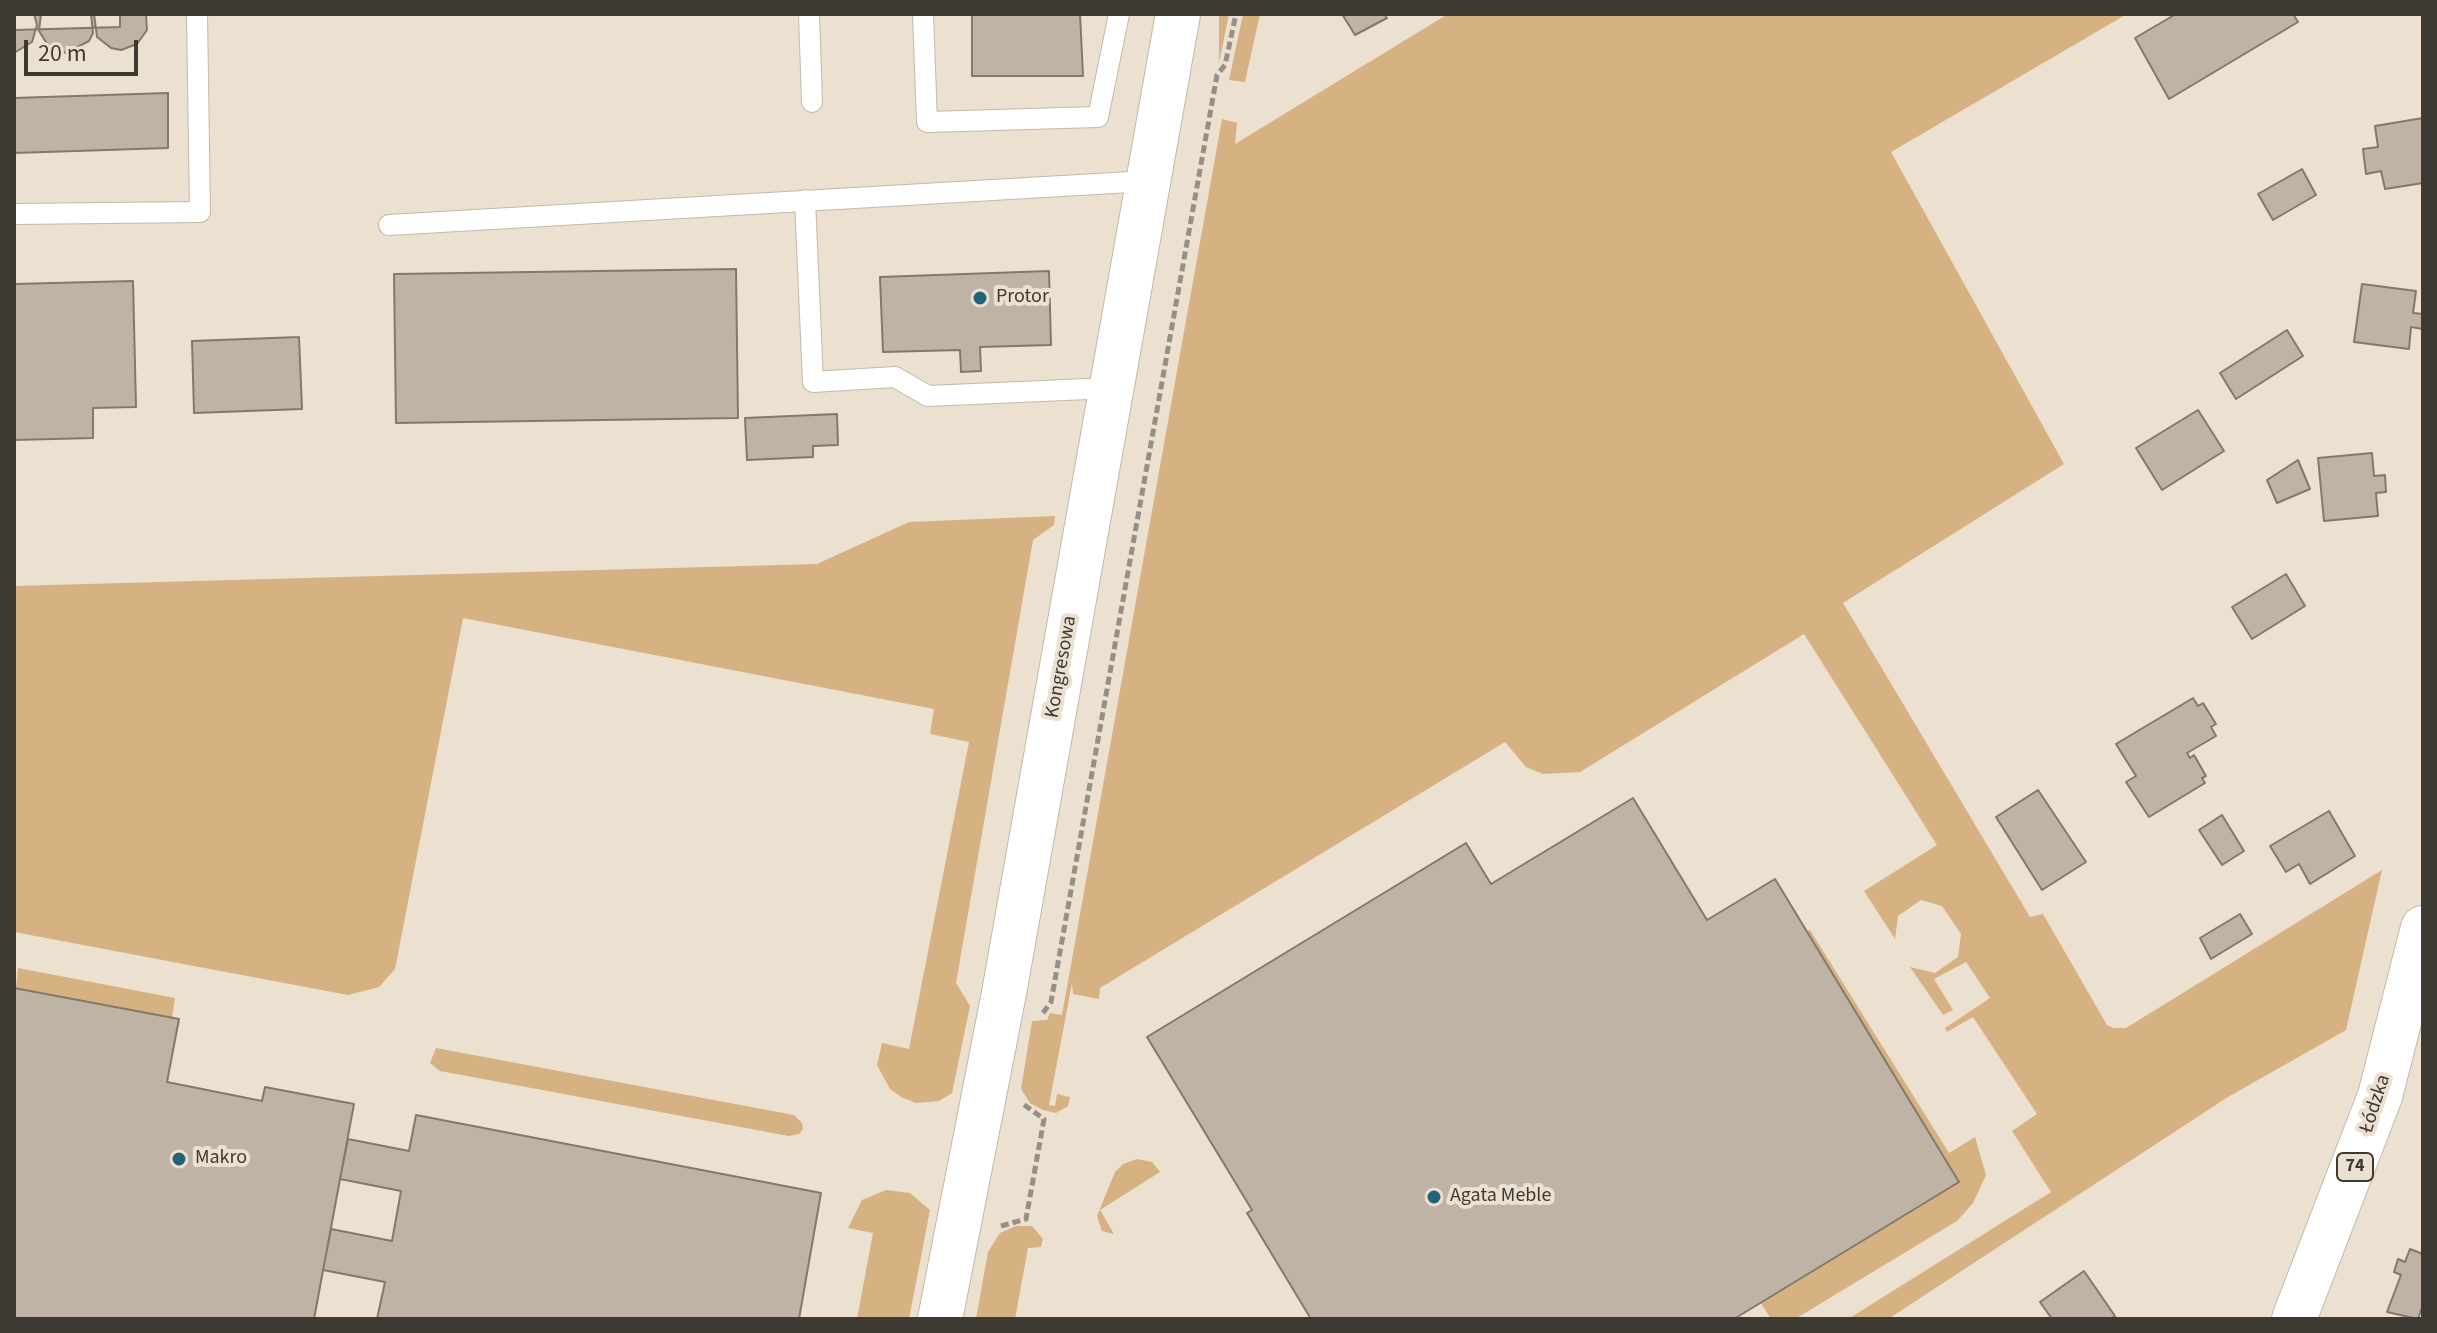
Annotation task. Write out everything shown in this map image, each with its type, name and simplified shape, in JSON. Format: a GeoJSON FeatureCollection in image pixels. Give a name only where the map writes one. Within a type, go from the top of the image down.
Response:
{"type":"FeatureCollection","features":[{"type":"Feature","properties":{"kind":"street","name":"Kongresowa"},"geometry":{"type":"LineString","coordinates":[[940,1319],[1004,993],[1178,14]]}},
{"type":"Feature","properties":{"kind":"street","name":"Łódzka"},"geometry":{"type":"LineString","coordinates":[[2294,1319],[2380,1096],[2423,928]]}},
{"type":"Feature","properties":{"kind":"lane"},"geometry":{"type":"LineString","coordinates":[[14,214],[200,212],[197,14]]}},
{"type":"Feature","properties":{"kind":"lane"},"geometry":{"type":"LineString","coordinates":[[809,14],[812,102]]}},
{"type":"Feature","properties":{"kind":"lane"},"geometry":{"type":"LineString","coordinates":[[923,14],[927,122],[1098,117],[1119,14]]}},
{"type":"Feature","properties":{"kind":"lane"},"geometry":{"type":"LineString","coordinates":[[389,225],[609,215],[805,200],[1148,181]]}},
{"type":"Feature","properties":{"kind":"lane"},"geometry":{"type":"LineString","coordinates":[[805,200],[813,382],[895,377],[928,396],[1111,388]]}},
{"type":"Feature","properties":{"kind":"path"},"geometry":{"type":"LineString","coordinates":[[1051,1002],[1217,75],[1225,65],[1236,14]]}},
{"type":"Feature","properties":{"kind":"shaded area"},"geometry":{"type":"Polygon","coordinates":[[[1219,14],[1229,14],[1219,63],[1219,14]]]}},
{"type":"Feature","properties":{"kind":"shaded area"},"geometry":{"type":"Polygon","coordinates":[[[1243,14],[1260,14],[1245,82],[1229,80],[1243,14]]]}},
{"type":"Feature","properties":{"kind":"shaded area"},"geometry":{"type":"Polygon","coordinates":[[[1448,14],[2127,14],[1891,152],[2064,464],[1843,603],[2030,917],[2043,914],[2107,1025],[2113,1028],[2126,1028],[2382,870],[2346,1030],[2228,1097],[1888,1319],[1848,1319],[2051,1192],[2012,1131],[2037,1114],[1973,1017],[1947,1032],[1945,1028],[1990,998],[1966,962],[1934,979],[1953,1010],[1943,1015],[1910,967],[1935,973],[1958,957],[1961,934],[1942,906],[1921,900],[1898,916],[1895,939],[1864,891],[1937,845],[1804,634],[1580,772],[1543,774],[1526,767],[1505,742],[1100,988],[1099,999],[1073,994],[1072,983],[1049,1105],[1055,1106],[1057,1094],[1070,1097],[1068,1106],[1056,1113],[1043,1110],[1030,1103],[1021,1089],[1032,1021],[1047,1020],[1050,1013],[1062,1015],[1222,119],[1237,123],[1235,144],[1448,14]]]}},
{"type":"Feature","properties":{"kind":"shaded area"},"geometry":{"type":"Polygon","coordinates":[[[1055,516],[1054,525],[1033,540],[956,983],[970,1006],[952,1093],[939,1101],[916,1103],[901,1097],[890,1089],[877,1065],[882,1043],[909,1049],[969,742],[930,734],[934,709],[463,618],[395,969],[379,987],[348,995],[14,932],[14,586],[817,564],[909,522],[1055,516]]]}},
{"type":"Feature","properties":{"kind":"shaded area"},"geometry":{"type":"Polygon","coordinates":[[[1810,930],[1949,1153],[1975,1137],[1986,1175],[1973,1203],[1957,1221],[1795,1319],[1771,1319],[1761,1303],[1959,1182],[1807,931],[1810,930]]]}},
{"type":"Feature","properties":{"kind":"shaded area"},"geometry":{"type":"Polygon","coordinates":[[[18,968],[175,998],[172,1018],[16,988],[18,968]]]}},
{"type":"Feature","properties":{"kind":"shaded area"},"geometry":{"type":"Polygon","coordinates":[[[436,1048],[794,1115],[802,1123],[803,1129],[799,1134],[789,1136],[440,1071],[430,1063],[436,1048]]]}},
{"type":"Feature","properties":{"kind":"shaded area"},"geometry":{"type":"Polygon","coordinates":[[[1137,1159],[1152,1162],[1160,1172],[1100,1210],[1114,1234],[1102,1231],[1097,1216],[1115,1172],[1123,1164],[1137,1159]]]}},
{"type":"Feature","properties":{"kind":"shaded area"},"geometry":{"type":"Polygon","coordinates":[[[886,1190],[910,1193],[930,1210],[909,1319],[857,1319],[873,1233],[848,1228],[862,1200],[886,1190]]]}},
{"type":"Feature","properties":{"kind":"shaded area"},"geometry":{"type":"Polygon","coordinates":[[[1016,1226],[1032,1226],[1043,1239],[1041,1247],[1028,1248],[1015,1319],[976,1319],[988,1252],[1000,1233],[1016,1226]]]}},
{"type":"Feature","properties":{"kind":"building"},"geometry":{"type":"Polygon","coordinates":[[[14,14],[34,14],[37,25],[32,42],[14,53],[14,14]]]}},
{"type":"Feature","properties":{"kind":"building"},"geometry":{"type":"Polygon","coordinates":[[[14,14],[120,14],[120,27],[14,30],[14,14]]]}},
{"type":"Feature","properties":{"kind":"building"},"geometry":{"type":"Polygon","coordinates":[[[41,14],[91,14],[93,33],[89,41],[66,53],[49,47],[39,31],[41,14]]]}},
{"type":"Feature","properties":{"kind":"building"},"geometry":{"type":"Polygon","coordinates":[[[94,14],[146,14],[147,30],[137,44],[121,50],[111,48],[97,37],[94,14]]]}},
{"type":"Feature","properties":{"kind":"building"},"geometry":{"type":"Polygon","coordinates":[[[972,14],[1080,14],[1083,76],[972,76],[972,14]]]}},
{"type":"Feature","properties":{"kind":"building"},"geometry":{"type":"Polygon","coordinates":[[[1342,14],[1384,14],[1387,18],[1355,35],[1342,14]]]}},
{"type":"Feature","properties":{"kind":"building"},"geometry":{"type":"Polygon","coordinates":[[[2176,14],[2293,14],[2298,22],[2169,99],[2135,38],[2176,14]]]}},
{"type":"Feature","properties":{"kind":"building"},"geometry":{"type":"Polygon","coordinates":[[[168,93],[168,148],[14,153],[14,98],[168,93]]]}},
{"type":"Feature","properties":{"kind":"building"},"geometry":{"type":"Polygon","coordinates":[[[2423,118],[2423,183],[2385,189],[2381,171],[2366,174],[2363,149],[2378,147],[2375,126],[2423,118]]]}},
{"type":"Feature","properties":{"kind":"building"},"geometry":{"type":"Polygon","coordinates":[[[2302,169],[2316,195],[2273,220],[2258,194],[2302,169]]]}},
{"type":"Feature","properties":{"kind":"building"},"geometry":{"type":"Polygon","coordinates":[[[736,269],[738,418],[396,423],[394,274],[736,269]]]}},
{"type":"Feature","properties":{"kind":"building"},"geometry":{"type":"Polygon","coordinates":[[[1049,271],[1051,345],[980,347],[981,371],[961,372],[960,350],[883,352],[880,277],[1049,271]]]}},
{"type":"Feature","properties":{"kind":"building"},"geometry":{"type":"Polygon","coordinates":[[[133,281],[136,407],[93,408],[93,438],[14,440],[14,284],[133,281]]]}},
{"type":"Feature","properties":{"kind":"building"},"geometry":{"type":"Polygon","coordinates":[[[2362,284],[2416,291],[2413,313],[2423,314],[2423,329],[2411,327],[2409,349],[2354,342],[2362,284]]]}},
{"type":"Feature","properties":{"kind":"building"},"geometry":{"type":"Polygon","coordinates":[[[2287,330],[2303,356],[2236,399],[2220,373],[2287,330]]]}},
{"type":"Feature","properties":{"kind":"building"},"geometry":{"type":"Polygon","coordinates":[[[299,337],[302,409],[194,413],[192,341],[299,337]]]}},
{"type":"Feature","properties":{"kind":"building"},"geometry":{"type":"Polygon","coordinates":[[[2198,410],[2224,451],[2162,490],[2136,448],[2198,410]]]}},
{"type":"Feature","properties":{"kind":"building"},"geometry":{"type":"Polygon","coordinates":[[[837,414],[838,445],[813,446],[813,457],[747,460],[745,418],[837,414]]]}},
{"type":"Feature","properties":{"kind":"building"},"geometry":{"type":"Polygon","coordinates":[[[2372,453],[2374,476],[2385,475],[2386,492],[2376,493],[2378,516],[2324,521],[2318,458],[2372,453]]]}},
{"type":"Feature","properties":{"kind":"building"},"geometry":{"type":"Polygon","coordinates":[[[2298,460],[2310,489],[2277,503],[2267,480],[2298,460]]]}},
{"type":"Feature","properties":{"kind":"building"},"geometry":{"type":"Polygon","coordinates":[[[2286,574],[2305,606],[2252,639],[2232,607],[2286,574]]]}},
{"type":"Feature","properties":{"kind":"building"},"geometry":{"type":"Polygon","coordinates":[[[2193,698],[2198,706],[2203,703],[2216,724],[2211,727],[2216,736],[2187,753],[2190,758],[2194,755],[2206,776],[2202,778],[2205,783],[2149,817],[2126,782],[2136,776],[2116,744],[2193,698]]]}},
{"type":"Feature","properties":{"kind":"building"},"geometry":{"type":"Polygon","coordinates":[[[2038,790],[2086,862],[2042,890],[1996,817],[2038,790]]]}},
{"type":"Feature","properties":{"kind":"building"},"geometry":{"type":"Polygon","coordinates":[[[1633,798],[1707,920],[1775,879],[1959,1182],[1734,1319],[1311,1319],[1247,1213],[1252,1210],[1147,1037],[1466,843],[1491,884],[1633,798]]]}},
{"type":"Feature","properties":{"kind":"building"},"geometry":{"type":"Polygon","coordinates":[[[2329,811],[2355,856],[2310,884],[2299,864],[2286,872],[2270,846],[2329,811]]]}},
{"type":"Feature","properties":{"kind":"building"},"geometry":{"type":"Polygon","coordinates":[[[2222,815],[2244,851],[2222,865],[2199,830],[2222,815]]]}},
{"type":"Feature","properties":{"kind":"building"},"geometry":{"type":"Polygon","coordinates":[[[2240,914],[2252,934],[2211,959],[2200,938],[2240,914]]]}},
{"type":"Feature","properties":{"kind":"building","name":"Makro"},"geometry":{"type":"Polygon","coordinates":[[[14,988],[179,1019],[167,1082],[262,1101],[265,1087],[354,1104],[314,1319],[14,1319],[14,988]]]}},
{"type":"Feature","properties":{"kind":"building"},"geometry":{"type":"Polygon","coordinates":[[[416,1115],[821,1193],[799,1319],[377,1319],[385,1282],[323,1270],[331,1229],[392,1241],[401,1191],[340,1179],[348,1139],[409,1151],[416,1115]]]}},
{"type":"Feature","properties":{"kind":"building"},"geometry":{"type":"Polygon","coordinates":[[[2410,1249],[2423,1254],[2423,1304],[2418,1319],[2387,1312],[2401,1275],[2394,1272],[2398,1259],[2405,1262],[2410,1249]]]}},
{"type":"Feature","properties":{"kind":"building"},"geometry":{"type":"Polygon","coordinates":[[[2084,1271],[2115,1316],[2110,1319],[2052,1319],[2040,1302],[2084,1271]]]}},
{"type":"Feature","properties":{"kind":"place","name":"Protor"},"geometry":{"type":"Point","coordinates":[980,298]}},
{"type":"Feature","properties":{"kind":"place","name":"Makro"},"geometry":{"type":"Point","coordinates":[179,1159]}},
{"type":"Feature","properties":{"kind":"place","name":"Agata Meble"},"geometry":{"type":"Point","coordinates":[1434,1197]}}]}
